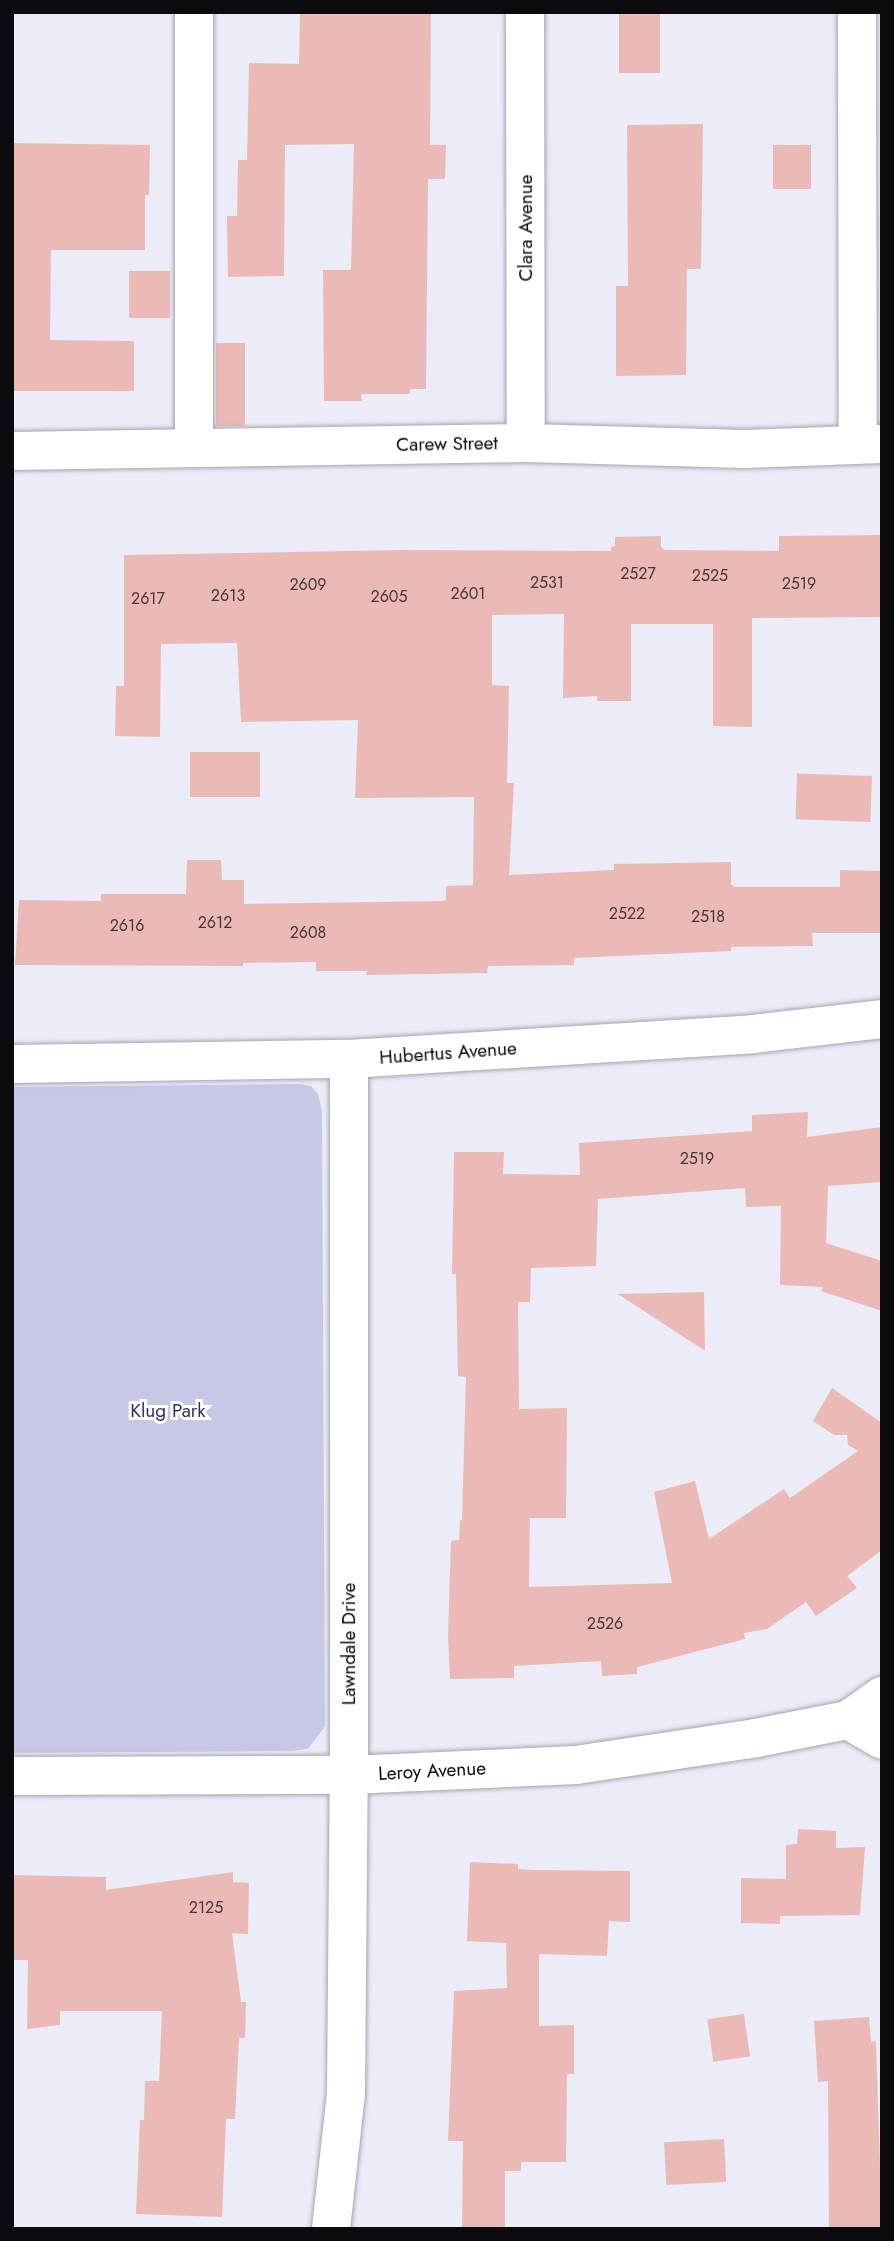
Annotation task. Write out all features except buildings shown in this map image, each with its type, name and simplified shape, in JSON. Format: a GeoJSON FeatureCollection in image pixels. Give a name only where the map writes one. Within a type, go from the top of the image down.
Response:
{"type":"FeatureCollection","features":[{"type":"Feature","properties":{"kind":"street"},"geometry":{"type":"LineString","coordinates":[[194,12],[194,448]]}},
{"type":"Feature","properties":{"kind":"street","name":"Clara Avenue"},"geometry":{"type":"LineString","coordinates":[[525,12],[526,443]]}},
{"type":"Feature","properties":{"kind":"street"},"geometry":{"type":"LineString","coordinates":[[857,12],[870,444]]}},
{"type":"Feature","properties":{"kind":"street","name":"Carew Street"},"geometry":{"type":"LineString","coordinates":[[12,451],[526,443],[745,449],[870,444]]}},
{"type":"Feature","properties":{"kind":"street","name":"Hubertus Avenue"},"geometry":{"type":"LineString","coordinates":[[12,1064],[349,1059],[753,1034],[882,1019]]}},
{"type":"Feature","properties":{"kind":"street","name":"Lawndale Drive"},"geometry":{"type":"LineString","coordinates":[[331,2229],[346,2093],[349,1059]]}},
{"type":"Feature","properties":{"kind":"street","name":"Leroy Avenue"},"geometry":{"type":"LineString","coordinates":[[12,1776],[349,1775],[576,1765],[757,1738],[848,1720],[882,1696]]}},
{"type":"Feature","properties":{"kind":"street"},"geometry":{"type":"LineString","coordinates":[[848,1720],[882,1740]]}},
{"type":"Feature","properties":{"kind":"green space","name":"Klug Park"},"geometry":{"type":"Polygon","coordinates":[[[311,1086],[318,1094],[322,1111],[325,1726],[308,1749],[290,1751],[12,1753],[12,1087],[311,1086]]]}}]}
